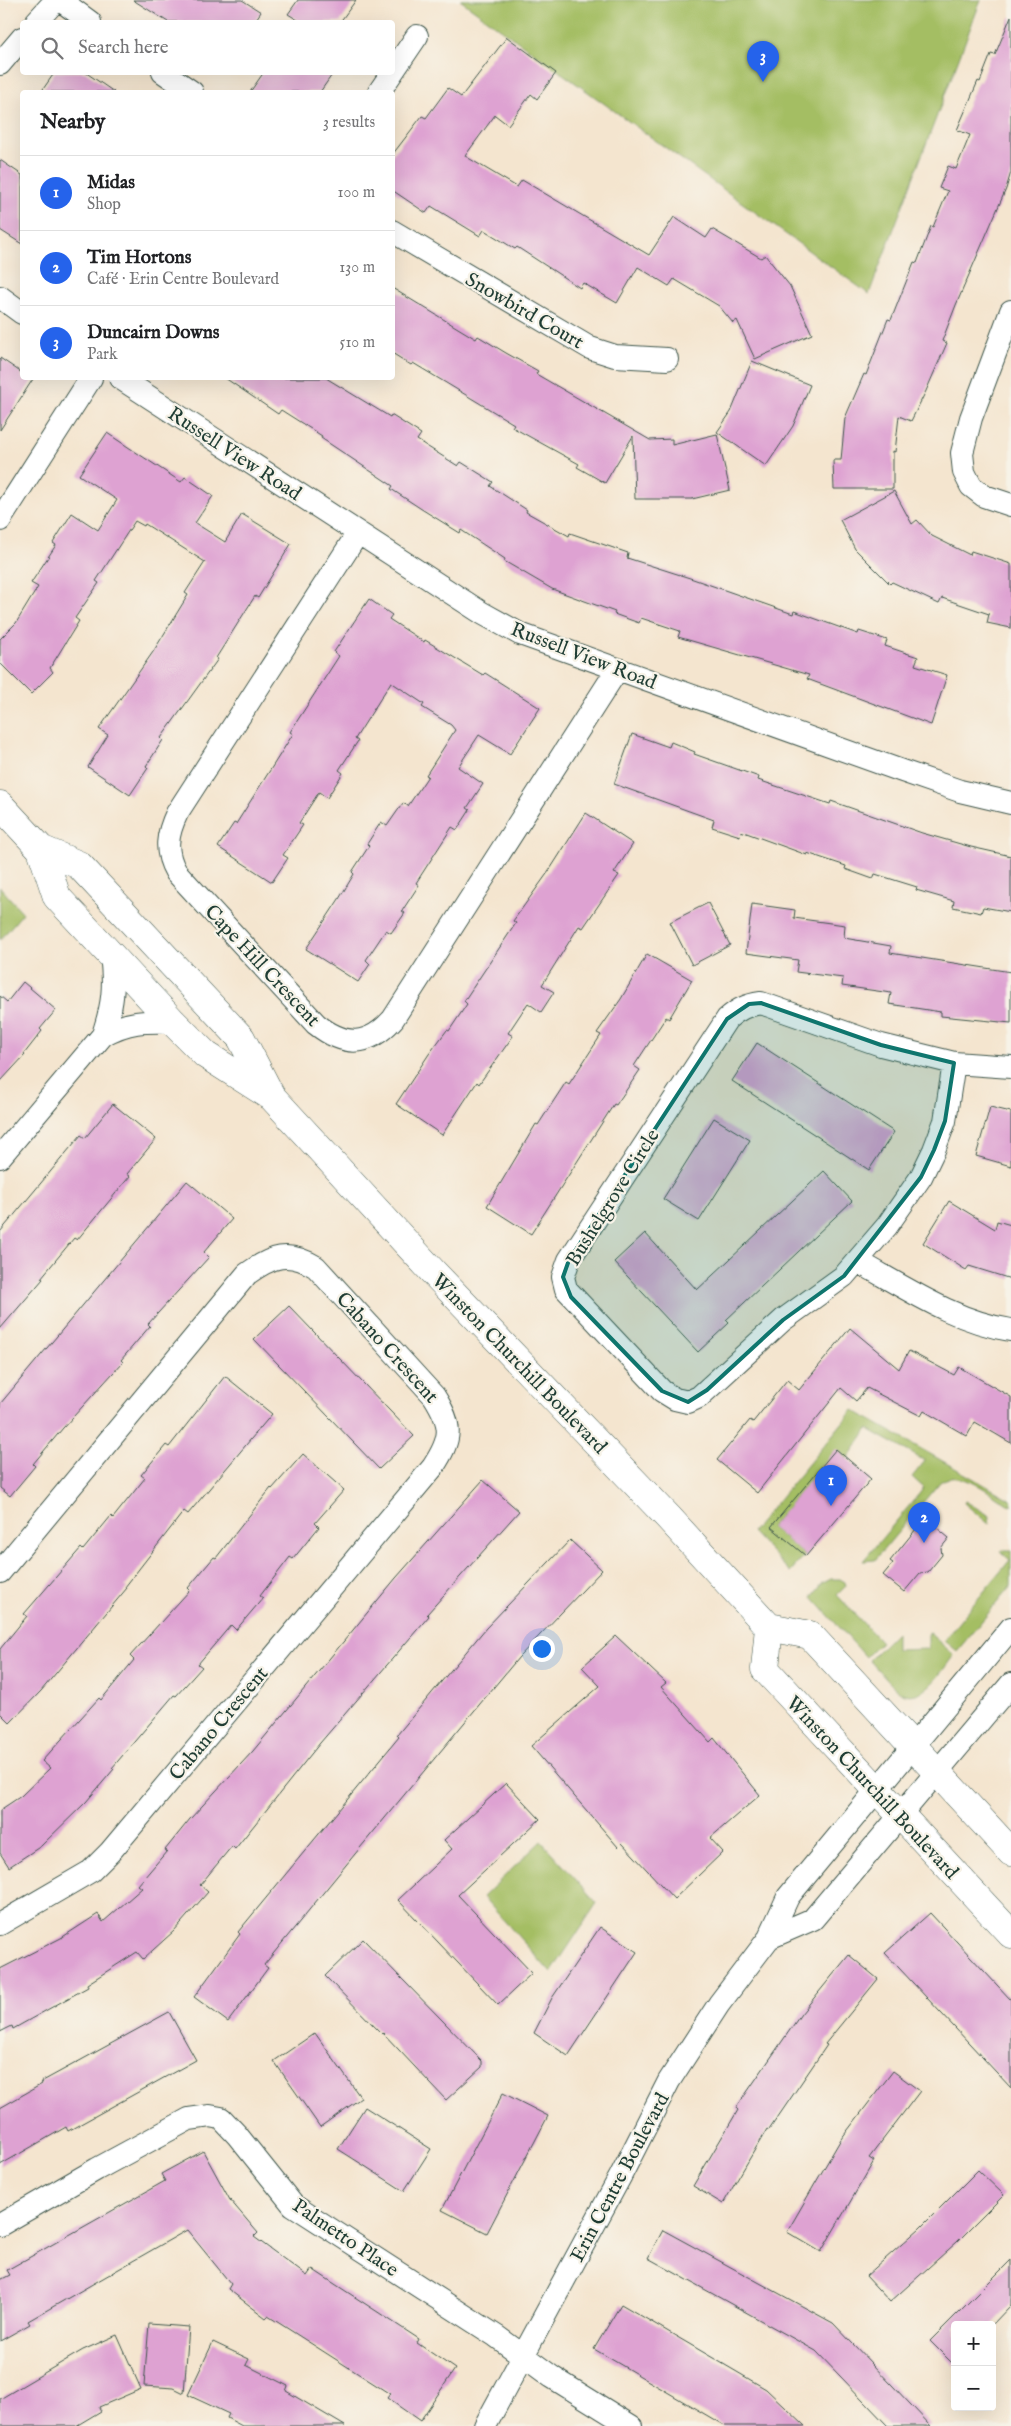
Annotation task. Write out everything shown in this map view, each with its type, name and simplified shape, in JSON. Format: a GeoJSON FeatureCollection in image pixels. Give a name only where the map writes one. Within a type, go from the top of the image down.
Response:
{"type":"FeatureCollection","features":[{"type":"Feature","properties":{"kind":"main road","name":"Winston Churchill Boulevard"},"geometry":{"type":"LineString","coordinates":[[0,805],[40,849],[57,897],[173,1022],[206,1055],[272,1097],[434,1273],[668,1517],[769,1627],[765,1669],[1011,1934]]}},
{"type":"Feature","properties":{"kind":"main road","name":"Winston Churchill Boulevard"},"geometry":{"type":"LineString","coordinates":[[40,849],[79,865],[242,1038],[272,1097]]}},
{"type":"Feature","properties":{"kind":"main road"},"geometry":{"type":"LineString","coordinates":[[769,1627],[810,1635],[1011,1852]]}},
{"type":"Feature","properties":{"kind":"street"},"geometry":{"type":"LineString","coordinates":[[38,20],[56,0]]}},
{"type":"Feature","properties":{"kind":"street"},"geometry":{"type":"LineString","coordinates":[[60,0],[87,20]]}},
{"type":"Feature","properties":{"kind":"street"},"geometry":{"type":"LineString","coordinates":[[395,68],[417,36]]}},
{"type":"Feature","properties":{"kind":"street"},"geometry":{"type":"LineString","coordinates":[[0,64],[20,40]]}},
{"type":"Feature","properties":{"kind":"street"},"geometry":{"type":"LineString","coordinates":[[166,75],[189,90]]}},
{"type":"Feature","properties":{"kind":"street"},"geometry":{"type":"LineString","coordinates":[[380,90],[391,75]]}},
{"type":"Feature","properties":{"kind":"street","name":"Snowbird Court"},"geometry":{"type":"LineString","coordinates":[[395,233],[590,348],[615,356],[667,360]]}},
{"type":"Feature","properties":{"kind":"street"},"geometry":{"type":"LineString","coordinates":[[0,297],[20,311]]}},
{"type":"Feature","properties":{"kind":"street"},"geometry":{"type":"LineString","coordinates":[[1011,311],[971,418],[962,453],[964,472],[971,486],[984,496],[1011,505]]}},
{"type":"Feature","properties":{"kind":"street"},"geometry":{"type":"LineString","coordinates":[[0,520],[90,380]]}},
{"type":"Feature","properties":{"kind":"street","name":"Russell View Road"},"geometry":{"type":"LineString","coordinates":[[123,380],[482,613],[520,634],[902,771],[960,790],[1011,803]]}},
{"type":"Feature","properties":{"kind":"street","name":"Cape Hill Crescent"},"geometry":{"type":"LineString","coordinates":[[358,533],[177,813],[168,831],[167,847],[170,860],[176,872],[316,1024],[330,1035],[347,1040],[364,1040],[380,1033],[392,1019],[616,670]]}},
{"type":"Feature","properties":{"kind":"street"},"geometry":{"type":"LineString","coordinates":[[0,1158],[103,1035],[112,1008],[114,990],[111,954]]}},
{"type":"Feature","properties":{"kind":"street","name":"Bushelgrove Circle"},"geometry":{"type":"LineString","coordinates":[[954,1063],[945,1121],[934,1150],[921,1176],[887,1226],[844,1276],[783,1320],[707,1390],[688,1402],[675,1399],[662,1391],[571,1297],[566,1289],[563,1277],[569,1260],[727,1019],[736,1010],[749,1004],[761,1004],[881,1045],[954,1063],[1011,1067]]}},
{"type":"Feature","properties":{"kind":"street"},"geometry":{"type":"LineString","coordinates":[[103,1035],[132,1022],[173,1022]]}},
{"type":"Feature","properties":{"kind":"street","name":"Cabano Crescent"},"geometry":{"type":"LineString","coordinates":[[0,1572],[247,1274],[262,1263],[276,1258],[296,1258],[316,1267],[434,1396],[447,1420],[448,1434],[446,1447],[433,1466],[110,1852],[91,1871],[0,1924]]}},
{"type":"Feature","properties":{"kind":"street"},"geometry":{"type":"LineString","coordinates":[[857,1262],[963,1316],[991,1327],[1011,1330]]}},
{"type":"Feature","properties":{"kind":"street","name":"Erin Centre Boulevard"},"geometry":{"type":"LineString","coordinates":[[485,2426],[670,2081],[718,2004],[769,1938],[788,1897],[1011,1628]]}},
{"type":"Feature","properties":{"kind":"street","name":"Erin Centre Boulevard"},"geometry":{"type":"LineString","coordinates":[[769,1938],[813,1918],[1011,1684]]}},
{"type":"Feature","properties":{"kind":"street","name":"Palmetto Place"},"geometry":{"type":"LineString","coordinates":[[0,2224],[97,2168],[190,2119],[210,2116],[220,2118],[237,2135],[293,2205],[524,2356]]}},
{"type":"Feature","properties":{"kind":"street"},"geometry":{"type":"LineString","coordinates":[[524,2356],[552,2377],[631,2426]]}},
{"type":"Feature","properties":{"kind":"highlighted area"},"geometry":{"type":"Polygon","coordinates":[[[761,1003],[881,1045],[954,1063],[945,1121],[921,1177],[844,1276],[783,1320],[707,1390],[688,1402],[662,1391],[571,1297],[563,1277],[569,1260],[727,1019],[749,1004],[761,1003]]]}},
{"type":"Feature","properties":{"kind":"green space"},"geometry":{"type":"Polygon","coordinates":[[[460,0],[981,0],[869,294],[460,0]]]}},
{"type":"Feature","properties":{"kind":"green space"},"geometry":{"type":"Polygon","coordinates":[[[0,887],[23,913],[0,940],[0,887]]]}},
{"type":"Feature","properties":{"kind":"green space"},"geometry":{"type":"Polygon","coordinates":[[[853,1410],[1011,1500],[1011,1506],[967,1480],[948,1478],[940,1482],[875,1560],[863,1561],[924,1488],[912,1477],[925,1461],[868,1429],[847,1459],[836,1450],[771,1527],[805,1555],[790,1572],[752,1532],[853,1410]]]}},
{"type":"Feature","properties":{"kind":"green space"},"geometry":{"type":"Polygon","coordinates":[[[965,1501],[990,1516],[989,1524],[964,1503],[965,1501]]]}},
{"type":"Feature","properties":{"kind":"green space"},"geometry":{"type":"Polygon","coordinates":[[[1011,1550],[1011,1586],[957,1651],[944,1640],[1010,1560],[1001,1552],[1011,1550]]]}},
{"type":"Feature","properties":{"kind":"green space"},"geometry":{"type":"Polygon","coordinates":[[[831,1579],[840,1579],[845,1582],[846,1586],[837,1595],[881,1642],[866,1657],[812,1597],[823,1583],[831,1579]]]}},
{"type":"Feature","properties":{"kind":"green space"},"geometry":{"type":"Polygon","coordinates":[[[928,1632],[954,1655],[931,1684],[916,1694],[908,1695],[895,1688],[869,1660],[896,1633],[896,1650],[928,1649],[928,1632]]]}},
{"type":"Feature","properties":{"kind":"green space"},"geometry":{"type":"Polygon","coordinates":[[[541,1841],[597,1903],[551,1973],[483,1897],[541,1841]]]}},
{"type":"Feature","properties":{"kind":"building"},"geometry":{"type":"Polygon","coordinates":[[[133,0],[242,0],[261,12],[255,20],[165,20],[133,0]]]}},
{"type":"Feature","properties":{"kind":"building"},"geometry":{"type":"Polygon","coordinates":[[[298,0],[356,0],[341,20],[298,20],[288,14],[298,0]]]}},
{"type":"Feature","properties":{"kind":"building"},"geometry":{"type":"Polygon","coordinates":[[[1011,16],[1011,172],[1006,189],[956,305],[942,341],[947,343],[926,391],[911,421],[899,416],[895,452],[893,451],[893,489],[834,489],[833,460],[841,460],[845,418],[864,374],[866,375],[888,319],[891,320],[914,262],[917,263],[931,226],[933,227],[948,191],[939,188],[948,166],[956,169],[970,135],[957,130],[991,54],[995,55],[1011,16]]]}},
{"type":"Feature","properties":{"kind":"building"},"geometry":{"type":"Polygon","coordinates":[[[507,37],[556,73],[537,99],[531,94],[508,125],[495,115],[465,156],[517,187],[522,180],[649,255],[674,217],[706,238],[712,229],[761,258],[765,255],[790,286],[812,334],[755,359],[737,320],[733,323],[719,306],[674,279],[669,286],[638,267],[617,303],[583,283],[580,288],[517,247],[515,249],[484,230],[480,236],[431,206],[426,213],[395,192],[395,151],[422,116],[426,118],[448,88],[461,97],[507,37]]]}},
{"type":"Feature","properties":{"kind":"building"},"geometry":{"type":"Polygon","coordinates":[[[53,75],[89,75],[111,90],[42,90],[53,75]]]}},
{"type":"Feature","properties":{"kind":"building"},"geometry":{"type":"Polygon","coordinates":[[[262,75],[332,75],[321,90],[251,90],[262,75]]]}},
{"type":"Feature","properties":{"kind":"building"},"geometry":{"type":"Polygon","coordinates":[[[0,160],[20,174],[20,243],[0,230],[0,160]]]}},
{"type":"Feature","properties":{"kind":"building"},"geometry":{"type":"Polygon","coordinates":[[[395,290],[476,339],[478,336],[538,371],[536,374],[650,440],[672,439],[672,445],[717,434],[730,490],[692,499],[635,499],[633,436],[605,483],[577,467],[579,464],[512,427],[514,424],[413,363],[411,365],[395,355],[395,290]]]}},
{"type":"Feature","properties":{"kind":"building"},"geometry":{"type":"Polygon","coordinates":[[[0,358],[20,372],[20,380],[32,380],[0,430],[0,358]]]}},
{"type":"Feature","properties":{"kind":"building"},"geometry":{"type":"Polygon","coordinates":[[[752,361],[810,385],[793,426],[766,466],[717,432],[731,412],[752,361]]]}},
{"type":"Feature","properties":{"kind":"building"},"geometry":{"type":"Polygon","coordinates":[[[228,380],[329,380],[421,434],[417,440],[458,466],[461,462],[493,482],[490,486],[527,510],[526,512],[569,536],[570,533],[628,553],[627,558],[793,614],[794,611],[858,634],[859,631],[887,640],[885,646],[918,657],[915,665],[947,675],[931,725],[807,679],[809,675],[678,637],[680,631],[641,618],[639,623],[614,614],[615,612],[552,589],[504,561],[505,559],[461,530],[460,533],[391,489],[393,486],[321,438],[322,436],[281,410],[278,414],[228,380]]]}},
{"type":"Feature","properties":{"kind":"building"},"geometry":{"type":"Polygon","coordinates":[[[107,433],[181,482],[185,477],[213,496],[195,523],[225,542],[242,514],[291,544],[258,598],[255,596],[216,658],[218,659],[161,738],[163,740],[146,766],[148,768],[130,795],[88,767],[108,735],[99,729],[153,652],[188,595],[185,593],[205,562],[145,524],[144,526],[135,521],[96,581],[99,583],[75,618],[79,621],[50,668],[53,672],[31,694],[0,663],[0,639],[16,623],[38,587],[31,583],[56,545],[53,543],[72,513],[98,530],[117,500],[79,475],[107,433]]]}},
{"type":"Feature","properties":{"kind":"building"},"geometry":{"type":"Polygon","coordinates":[[[894,491],[912,524],[917,520],[932,536],[970,555],[971,551],[1011,564],[1011,628],[987,623],[989,614],[942,598],[939,604],[892,582],[890,584],[855,549],[840,520],[894,491]]]}},
{"type":"Feature","properties":{"kind":"building"},"geometry":{"type":"Polygon","coordinates":[[[369,599],[392,615],[389,619],[424,642],[425,640],[483,675],[485,673],[540,708],[510,754],[479,735],[458,767],[483,784],[467,808],[470,810],[457,830],[452,827],[416,883],[419,885],[402,911],[405,913],[391,933],[386,930],[366,960],[370,964],[358,982],[306,949],[354,874],[352,872],[369,846],[367,844],[381,822],[387,826],[403,803],[408,806],[428,776],[426,775],[455,730],[451,725],[422,707],[424,704],[391,682],[355,739],[358,741],[339,770],[343,773],[327,798],[319,792],[299,823],[303,825],[283,855],[288,858],[272,882],[218,847],[234,823],[236,824],[293,734],[290,732],[339,656],[334,652],[369,599]]]}},
{"type":"Feature","properties":{"kind":"building"},"geometry":{"type":"Polygon","coordinates":[[[632,734],[669,747],[671,742],[695,752],[694,754],[759,777],[758,780],[830,804],[831,801],[922,833],[1011,856],[1011,912],[983,907],[981,913],[953,907],[954,901],[916,890],[917,887],[875,874],[873,879],[845,869],[846,866],[807,853],[807,855],[741,831],[740,836],[712,827],[714,820],[614,784],[632,734]]]}},
{"type":"Feature","properties":{"kind":"building"},"geometry":{"type":"Polygon","coordinates":[[[586,813],[633,844],[614,873],[619,875],[583,928],[579,926],[542,985],[554,992],[541,1012],[528,1003],[508,1033],[513,1036],[479,1084],[477,1082],[442,1135],[396,1104],[429,1054],[447,1030],[449,1031],[467,1004],[464,1001],[516,923],[513,921],[549,871],[586,813]]]}},
{"type":"Feature","properties":{"kind":"building"},"geometry":{"type":"Polygon","coordinates":[[[708,903],[730,945],[692,965],[670,922],[708,903]]]}},
{"type":"Feature","properties":{"kind":"building"},"geometry":{"type":"Polygon","coordinates":[[[752,904],[795,910],[794,918],[845,925],[844,938],[891,946],[890,953],[1011,972],[1011,1023],[941,1016],[941,1012],[889,1004],[891,993],[842,986],[843,978],[796,972],[798,960],[746,953],[752,904]]]}},
{"type":"Feature","properties":{"kind":"building"},"geometry":{"type":"Polygon","coordinates":[[[647,954],[692,980],[669,1019],[666,1017],[634,1066],[640,1070],[616,1105],[614,1104],[531,1234],[487,1206],[536,1124],[538,1125],[566,1082],[569,1084],[601,1035],[597,1033],[621,999],[647,954]]]}},
{"type":"Feature","properties":{"kind":"building"},"geometry":{"type":"Polygon","coordinates":[[[23,982],[56,1010],[40,1029],[42,1031],[25,1055],[0,1082],[0,996],[7,1002],[23,982]]]}},
{"type":"Feature","properties":{"kind":"building"},"geometry":{"type":"Polygon","coordinates":[[[757,1043],[894,1132],[869,1170],[732,1081],[757,1043]]]}},
{"type":"Feature","properties":{"kind":"building"},"geometry":{"type":"Polygon","coordinates":[[[113,1104],[156,1139],[127,1174],[130,1176],[77,1240],[74,1238],[41,1278],[43,1279],[0,1329],[0,1232],[81,1135],[85,1138],[113,1104]]]}},
{"type":"Feature","properties":{"kind":"building"},"geometry":{"type":"Polygon","coordinates":[[[990,1107],[1011,1112],[1011,1166],[976,1156],[990,1107]]]}},
{"type":"Feature","properties":{"kind":"building"},"geometry":{"type":"Polygon","coordinates":[[[714,1118],[750,1140],[699,1221],[663,1199],[714,1118]]]}},
{"type":"Feature","properties":{"kind":"building"},"geometry":{"type":"Polygon","coordinates":[[[824,1171],[852,1201],[726,1320],[729,1323],[698,1352],[614,1262],[645,1233],[697,1290],[824,1171]]]}},
{"type":"Feature","properties":{"kind":"building"},"geometry":{"type":"Polygon","coordinates":[[[187,1181],[232,1219],[204,1252],[209,1257],[148,1324],[150,1326],[121,1360],[123,1362],[63,1428],[33,1464],[35,1466],[10,1496],[0,1488],[0,1404],[187,1181]]]}},
{"type":"Feature","properties":{"kind":"building"},"geometry":{"type":"Polygon","coordinates":[[[949,1201],[995,1229],[997,1221],[1011,1225],[1011,1279],[969,1266],[966,1270],[923,1243],[949,1201]]]}},
{"type":"Feature","properties":{"kind":"building"},"geometry":{"type":"Polygon","coordinates":[[[289,1306],[414,1436],[379,1469],[254,1339],[289,1306]]]}},
{"type":"Feature","properties":{"kind":"building"},"geometry":{"type":"Polygon","coordinates":[[[850,1328],[899,1369],[909,1351],[954,1375],[959,1367],[1011,1397],[1011,1443],[975,1422],[967,1436],[924,1411],[921,1416],[867,1388],[856,1401],[841,1388],[757,1493],[717,1460],[750,1420],[753,1422],[787,1380],[799,1390],[850,1328]]]}},
{"type":"Feature","properties":{"kind":"building"},"geometry":{"type":"Polygon","coordinates":[[[225,1376],[272,1414],[188,1514],[184,1511],[125,1587],[127,1588],[41,1691],[10,1723],[0,1713],[0,1649],[27,1616],[24,1614],[81,1548],[83,1550],[111,1516],[113,1518],[145,1478],[141,1475],[166,1445],[169,1447],[225,1376]]]}},
{"type":"Feature","properties":{"kind":"building"},"geometry":{"type":"Polygon","coordinates":[[[836,1449],[871,1479],[806,1556],[771,1527],[836,1449]]]}},
{"type":"Feature","properties":{"kind":"building"},"geometry":{"type":"Polygon","coordinates":[[[303,1454],[344,1490],[315,1523],[319,1527],[293,1559],[290,1557],[260,1596],[263,1598],[236,1630],[231,1625],[198,1664],[202,1667],[176,1696],[174,1695],[112,1768],[114,1769],[86,1802],[41,1846],[9,1867],[0,1853],[0,1810],[21,1796],[50,1768],[42,1761],[99,1698],[101,1700],[134,1660],[130,1656],[190,1590],[188,1588],[214,1557],[216,1558],[271,1488],[303,1454]]]}},
{"type":"Feature","properties":{"kind":"building"},"geometry":{"type":"Polygon","coordinates":[[[483,1480],[519,1511],[427,1614],[429,1616],[320,1743],[235,1849],[232,1846],[200,1885],[208,1892],[174,1931],[143,1959],[137,1952],[87,1984],[88,1987],[13,2029],[12,2026],[0,2032],[0,1969],[61,1938],[98,1914],[103,1922],[142,1888],[138,1885],[167,1851],[165,1850],[190,1819],[253,1751],[396,1578],[483,1480]]]}},
{"type":"Feature","properties":{"kind":"building"},"geometry":{"type":"Polygon","coordinates":[[[925,1518],[949,1538],[941,1548],[942,1555],[928,1572],[920,1573],[904,1592],[883,1575],[893,1563],[890,1561],[925,1518]]]}},
{"type":"Feature","properties":{"kind":"building"},"geometry":{"type":"Polygon","coordinates":[[[570,1540],[602,1570],[519,1657],[355,1854],[264,1965],[268,1968],[228,2022],[194,1997],[240,1934],[238,1932],[399,1737],[397,1735],[486,1628],[570,1540]]]}},
{"type":"Feature","properties":{"kind":"building"},"geometry":{"type":"Polygon","coordinates":[[[616,1636],[666,1683],[661,1687],[710,1742],[714,1738],[760,1795],[710,1838],[723,1852],[674,1899],[622,1843],[618,1847],[531,1746],[600,1686],[582,1667],[616,1636]]]}},
{"type":"Feature","properties":{"kind":"building"},"geometry":{"type":"Polygon","coordinates":[[[506,1783],[540,1819],[458,1895],[532,1973],[498,2005],[398,1900],[452,1849],[444,1840],[506,1783]]]}},
{"type":"Feature","properties":{"kind":"building"},"geometry":{"type":"Polygon","coordinates":[[[930,1913],[1011,2000],[1011,2088],[885,1953],[930,1913]]]}},
{"type":"Feature","properties":{"kind":"building"},"geometry":{"type":"Polygon","coordinates":[[[600,1927],[637,1952],[568,2056],[534,2033],[552,1998],[600,1927]]]}},
{"type":"Feature","properties":{"kind":"building"},"geometry":{"type":"Polygon","coordinates":[[[363,1939],[482,2061],[482,2067],[446,2100],[383,2033],[325,1976],[363,1939]]]}},
{"type":"Feature","properties":{"kind":"building"},"geometry":{"type":"Polygon","coordinates":[[[849,1955],[878,1979],[825,2044],[827,2045],[769,2130],[767,2129],[723,2204],[693,2186],[738,2110],[736,2108],[801,2014],[849,1955]]]}},
{"type":"Feature","properties":{"kind":"building"},"geometry":{"type":"Polygon","coordinates":[[[169,2012],[196,2060],[68,2131],[66,2127],[0,2165],[0,2108],[42,2084],[41,2082],[169,2012]]]}},
{"type":"Feature","properties":{"kind":"building"},"geometry":{"type":"Polygon","coordinates":[[[315,2033],[361,2098],[320,2127],[274,2061],[315,2033]]]}},
{"type":"Feature","properties":{"kind":"building"},"geometry":{"type":"Polygon","coordinates":[[[893,2071],[920,2091],[869,2158],[874,2161],[821,2252],[787,2232],[841,2139],[893,2071]]]}},
{"type":"Feature","properties":{"kind":"building"},"geometry":{"type":"Polygon","coordinates":[[[503,2093],[548,2116],[487,2233],[442,2210],[503,2093]]]}},
{"type":"Feature","properties":{"kind":"building"},"geometry":{"type":"Polygon","coordinates":[[[365,2107],[431,2149],[404,2191],[338,2149],[365,2107]]]}},
{"type":"Feature","properties":{"kind":"building"},"geometry":{"type":"Polygon","coordinates":[[[203,2151],[230,2200],[258,2233],[254,2237],[307,2276],[312,2269],[419,2339],[417,2343],[455,2369],[420,2421],[387,2398],[390,2394],[268,2316],[266,2318],[228,2289],[231,2284],[187,2230],[28,2321],[30,2324],[0,2341],[0,2280],[10,2275],[7,2270],[165,2181],[161,2174],[203,2151]]]}},
{"type":"Feature","properties":{"kind":"building"},"geometry":{"type":"Polygon","coordinates":[[[978,2170],[1004,2195],[957,2242],[890,2302],[866,2276],[920,2228],[978,2170]]]}},
{"type":"Feature","properties":{"kind":"building"},"geometry":{"type":"Polygon","coordinates":[[[663,2230],[833,2323],[931,2426],[888,2426],[816,2351],[648,2258],[663,2230]]]}},
{"type":"Feature","properties":{"kind":"building"},"geometry":{"type":"Polygon","coordinates":[[[1011,2260],[1011,2305],[996,2321],[951,2321],[951,2362],[930,2341],[1011,2260]]]}},
{"type":"Feature","properties":{"kind":"building"},"geometry":{"type":"Polygon","coordinates":[[[621,2304],[766,2389],[805,2426],[725,2426],[594,2349],[621,2304]]]}},
{"type":"Feature","properties":{"kind":"building"},"geometry":{"type":"Polygon","coordinates":[[[149,2324],[189,2327],[184,2393],[174,2388],[144,2386],[149,2324]]]}},
{"type":"Feature","properties":{"kind":"building"},"geometry":{"type":"Polygon","coordinates":[[[117,2335],[141,2389],[99,2407],[101,2411],[76,2426],[0,2426],[0,2399],[83,2350],[117,2335]]]}},
{"type":"Feature","properties":{"kind":"building"},"geometry":{"type":"Polygon","coordinates":[[[213,2342],[249,2359],[246,2365],[288,2386],[286,2391],[345,2426],[242,2426],[227,2418],[229,2414],[188,2395],[213,2342]]]}},
{"type":"Feature","properties":{"kind":"place","name":"Duncairn Downs"},"geometry":{"type":"Point","coordinates":[763,82]}},
{"type":"Feature","properties":{"kind":"place","name":"Midas"},"geometry":{"type":"Point","coordinates":[831,1506]}},
{"type":"Feature","properties":{"kind":"place","name":"Tim Hortons"},"geometry":{"type":"Point","coordinates":[924,1543]}}]}
